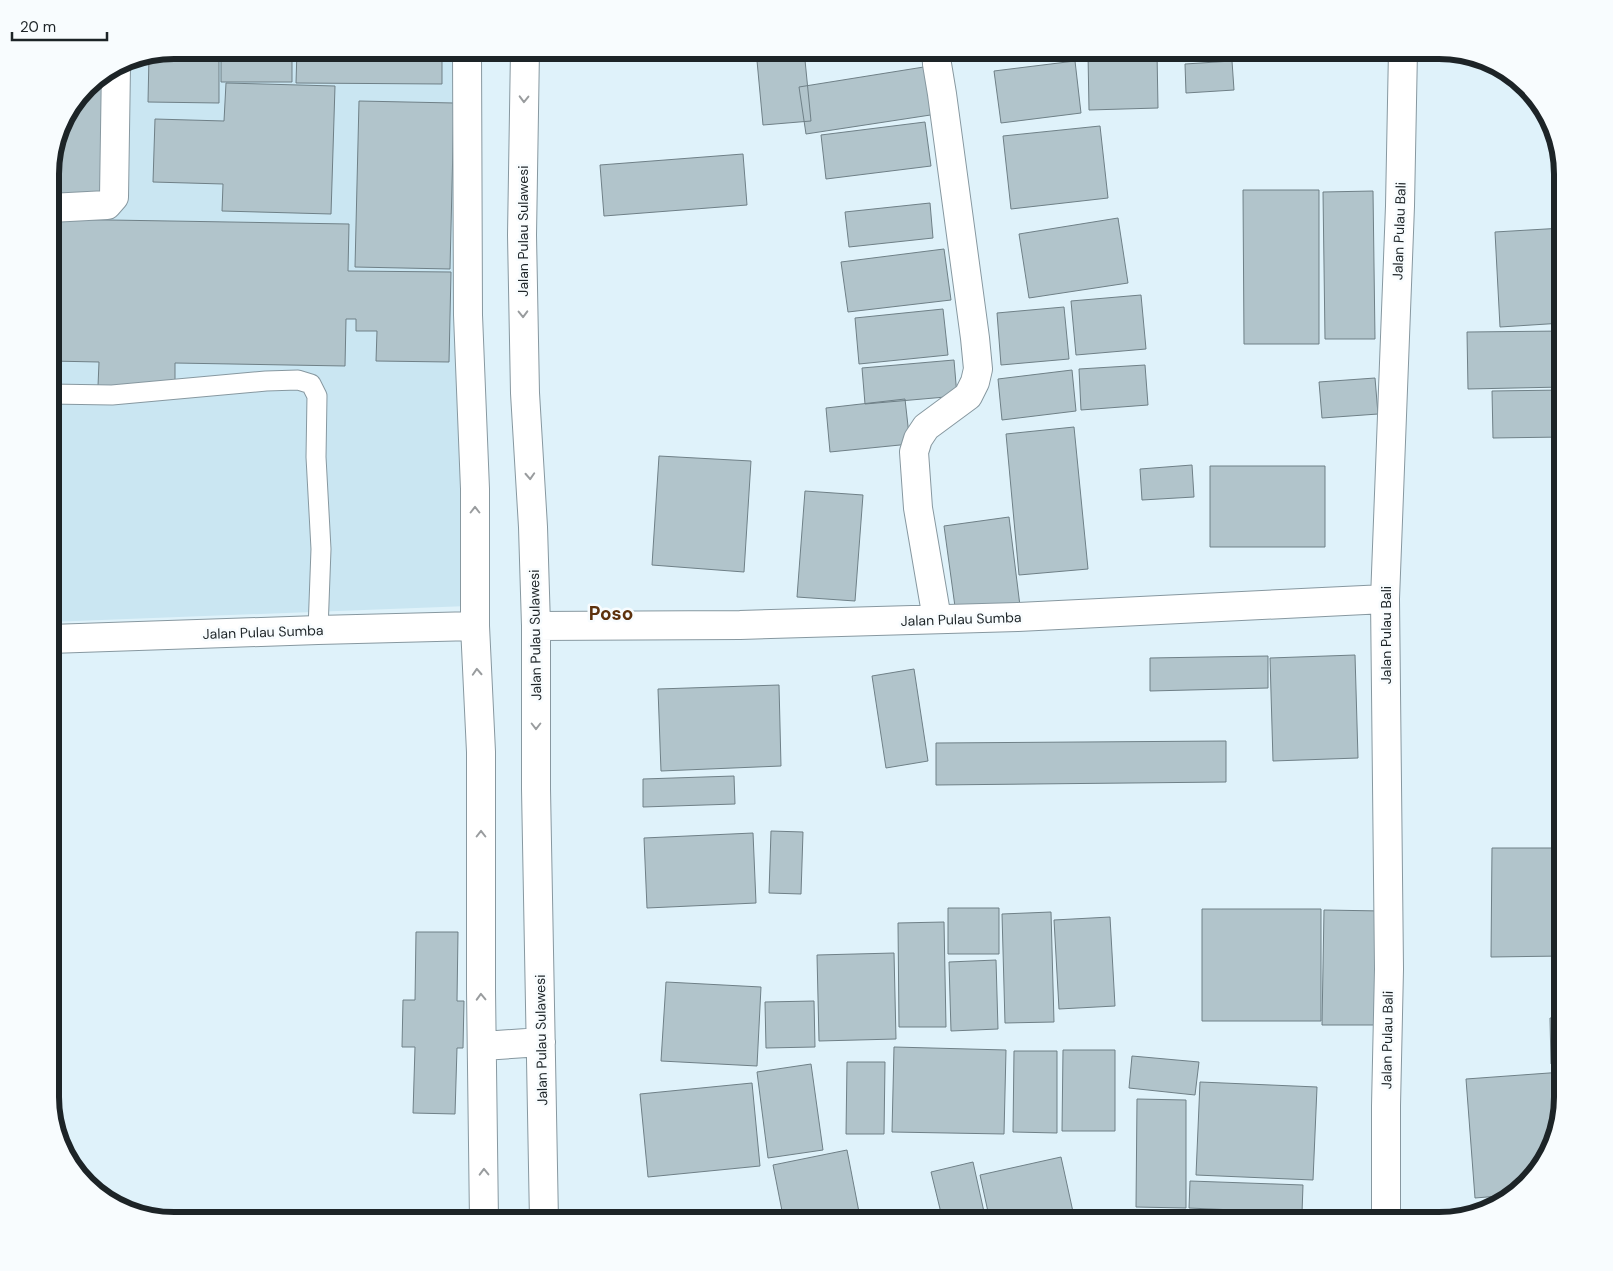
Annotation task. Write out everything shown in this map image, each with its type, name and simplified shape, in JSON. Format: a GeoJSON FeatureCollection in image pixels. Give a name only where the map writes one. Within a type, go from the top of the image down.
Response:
{"type":"FeatureCollection","features":[{"type":"Feature","properties":{"kind":"street"},"geometry":{"type":"LineString","coordinates":[[467,59],[468,315],[475,489],[475,626],[481,752],[484,1212]]}},
{"type":"Feature","properties":{"kind":"street","name":"Jalan Pulau Sulawesi"},"geometry":{"type":"LineString","coordinates":[[525,59],[522,235],[525,393],[533,527],[536,626],[536,790],[544,1212]]}},
{"type":"Feature","properties":{"kind":"street"},"geometry":{"type":"LineString","coordinates":[[937,59],[978,369],[975,382],[968,396],[926,427],[918,439],[914,452],[918,508],[937,619]]}},
{"type":"Feature","properties":{"kind":"street","name":"Jalan Pulau Bali"},"geometry":{"type":"LineString","coordinates":[[1386,1212],[1389,969],[1385,599],[1400,206],[1403,59]]}},
{"type":"Feature","properties":{"kind":"street"},"geometry":{"type":"LineString","coordinates":[[59,208],[107,205],[114,198],[116,75]]}},
{"type":"Feature","properties":{"kind":"street","name":"Jalan Pulau Sumba"},"geometry":{"type":"LineString","coordinates":[[536,626],[749,625],[1018,617],[1385,599]]}},
{"type":"Feature","properties":{"kind":"street","name":"Jalan Pulau Sumba"},"geometry":{"type":"LineString","coordinates":[[59,639],[475,626]]}},
{"type":"Feature","properties":{"kind":"street"},"geometry":{"type":"LineString","coordinates":[[483,1046],[541,1042]]}},
{"type":"Feature","properties":{"kind":"lane"},"geometry":{"type":"LineString","coordinates":[[59,394],[112,395],[266,381],[298,380],[311,384],[317,396],[316,457],[321,549],[318,630]]}},
{"type":"Feature","properties":{"kind":"shaded area"},"geometry":{"type":"Polygon","coordinates":[[[167,59],[469,59],[468,606],[59,622],[59,167],[63,144],[78,110],[98,87],[110,78],[144,63],[167,59]]]}},
{"type":"Feature","properties":{"kind":"building"},"geometry":{"type":"Polygon","coordinates":[[[167,59],[219,59],[219,103],[148,102],[149,62],[167,59]]]}},
{"type":"Feature","properties":{"kind":"building"},"geometry":{"type":"Polygon","coordinates":[[[221,59],[292,59],[292,82],[221,82],[221,59]]]}},
{"type":"Feature","properties":{"kind":"building"},"geometry":{"type":"Polygon","coordinates":[[[297,59],[442,59],[442,84],[296,83],[297,59]]]}},
{"type":"Feature","properties":{"kind":"building"},"geometry":{"type":"Polygon","coordinates":[[[757,59],[805,59],[811,121],[763,125],[757,59]]]}},
{"type":"Feature","properties":{"kind":"building"},"geometry":{"type":"Polygon","coordinates":[[[1088,59],[1157,59],[1158,108],[1089,110],[1088,59]]]}},
{"type":"Feature","properties":{"kind":"building"},"geometry":{"type":"Polygon","coordinates":[[[1075,61],[1081,113],[1001,123],[994,71],[1075,61]]]}},
{"type":"Feature","properties":{"kind":"building"},"geometry":{"type":"Polygon","coordinates":[[[1232,61],[1234,90],[1186,93],[1185,64],[1232,61]]]}},
{"type":"Feature","properties":{"kind":"building"},"geometry":{"type":"Polygon","coordinates":[[[930,66],[937,114],[806,134],[799,87],[930,66]]]}},
{"type":"Feature","properties":{"kind":"building"},"geometry":{"type":"Polygon","coordinates":[[[105,82],[106,202],[59,202],[60,159],[68,130],[78,110],[87,98],[105,82]]]}},
{"type":"Feature","properties":{"kind":"building"},"geometry":{"type":"Polygon","coordinates":[[[226,83],[335,86],[331,214],[222,211],[223,184],[153,182],[155,119],[224,121],[226,83]]]}},
{"type":"Feature","properties":{"kind":"building"},"geometry":{"type":"Polygon","coordinates":[[[359,101],[454,103],[450,269],[355,267],[359,101]]]}},
{"type":"Feature","properties":{"kind":"building"},"geometry":{"type":"Polygon","coordinates":[[[925,122],[931,166],[826,179],[821,135],[925,122]]]}},
{"type":"Feature","properties":{"kind":"building"},"geometry":{"type":"Polygon","coordinates":[[[1100,126],[1108,198],[1011,209],[1003,136],[1100,126]]]}},
{"type":"Feature","properties":{"kind":"building"},"geometry":{"type":"Polygon","coordinates":[[[743,154],[747,205],[604,216],[600,165],[743,154]]]}},
{"type":"Feature","properties":{"kind":"building"},"geometry":{"type":"Polygon","coordinates":[[[1243,190],[1319,190],[1319,344],[1244,344],[1243,190]]]}},
{"type":"Feature","properties":{"kind":"building"},"geometry":{"type":"Polygon","coordinates":[[[1373,191],[1375,339],[1325,339],[1323,192],[1373,191]]]}},
{"type":"Feature","properties":{"kind":"building"},"geometry":{"type":"Polygon","coordinates":[[[930,203],[933,238],[849,247],[845,212],[930,203]]]}},
{"type":"Feature","properties":{"kind":"building"},"geometry":{"type":"Polygon","coordinates":[[[1118,218],[1128,283],[1029,298],[1019,234],[1118,218]]]}},
{"type":"Feature","properties":{"kind":"building"},"geometry":{"type":"Polygon","coordinates":[[[59,219],[349,224],[348,271],[451,272],[449,362],[376,361],[377,331],[356,331],[356,319],[346,319],[345,366],[175,363],[175,388],[98,386],[99,362],[59,361],[59,219]]]}},
{"type":"Feature","properties":{"kind":"building"},"geometry":{"type":"Polygon","coordinates":[[[1554,229],[1554,324],[1500,327],[1495,232],[1554,229]]]}},
{"type":"Feature","properties":{"kind":"building"},"geometry":{"type":"Polygon","coordinates":[[[944,249],[951,300],[848,312],[841,262],[944,249]]]}},
{"type":"Feature","properties":{"kind":"building"},"geometry":{"type":"Polygon","coordinates":[[[1141,295],[1146,349],[1076,355],[1071,301],[1141,295]]]}},
{"type":"Feature","properties":{"kind":"building"},"geometry":{"type":"Polygon","coordinates":[[[1064,307],[1069,359],[1001,365],[997,313],[1064,307]]]}},
{"type":"Feature","properties":{"kind":"building"},"geometry":{"type":"Polygon","coordinates":[[[943,309],[948,355],[859,364],[855,318],[943,309]]]}},
{"type":"Feature","properties":{"kind":"building"},"geometry":{"type":"Polygon","coordinates":[[[1554,331],[1554,387],[1468,389],[1467,332],[1554,331]]]}},
{"type":"Feature","properties":{"kind":"building"},"geometry":{"type":"Polygon","coordinates":[[[954,360],[957,396],[865,404],[862,368],[954,360]]]}},
{"type":"Feature","properties":{"kind":"building"},"geometry":{"type":"Polygon","coordinates":[[[1145,365],[1148,405],[1081,410],[1079,369],[1145,365]]]}},
{"type":"Feature","properties":{"kind":"building"},"geometry":{"type":"Polygon","coordinates":[[[1072,370],[1076,411],[1002,420],[998,379],[1072,370]]]}},
{"type":"Feature","properties":{"kind":"building"},"geometry":{"type":"Polygon","coordinates":[[[1375,378],[1378,414],[1322,418],[1319,382],[1375,378]]]}},
{"type":"Feature","properties":{"kind":"building"},"geometry":{"type":"Polygon","coordinates":[[[1554,390],[1554,437],[1493,438],[1492,391],[1554,390]]]}},
{"type":"Feature","properties":{"kind":"building"},"geometry":{"type":"Polygon","coordinates":[[[905,399],[910,444],[830,452],[826,408],[905,399]]]}},
{"type":"Feature","properties":{"kind":"building"},"geometry":{"type":"Polygon","coordinates":[[[1074,427],[1088,569],[1019,575],[1006,434],[1074,427]]]}},
{"type":"Feature","properties":{"kind":"building"},"geometry":{"type":"Polygon","coordinates":[[[659,456],[751,461],[744,572],[652,565],[659,456]]]}},
{"type":"Feature","properties":{"kind":"building"},"geometry":{"type":"Polygon","coordinates":[[[1192,465],[1194,497],[1142,500],[1140,469],[1192,465]]]}},
{"type":"Feature","properties":{"kind":"building"},"geometry":{"type":"Polygon","coordinates":[[[1210,466],[1325,466],[1325,547],[1210,547],[1210,466]]]}},
{"type":"Feature","properties":{"kind":"building"},"geometry":{"type":"Polygon","coordinates":[[[805,491],[863,495],[855,601],[797,597],[805,491]]]}},
{"type":"Feature","properties":{"kind":"building"},"geometry":{"type":"Polygon","coordinates":[[[1009,517],[1020,606],[956,614],[944,526],[1009,517]]]}},
{"type":"Feature","properties":{"kind":"building"},"geometry":{"type":"Polygon","coordinates":[[[1355,655],[1358,758],[1273,761],[1270,658],[1355,655]]]}},
{"type":"Feature","properties":{"kind":"building"},"geometry":{"type":"Polygon","coordinates":[[[1268,656],[1268,688],[1150,691],[1150,658],[1268,656]]]}},
{"type":"Feature","properties":{"kind":"building"},"geometry":{"type":"Polygon","coordinates":[[[914,669],[928,761],[886,768],[872,676],[914,669]]]}},
{"type":"Feature","properties":{"kind":"building"},"geometry":{"type":"Polygon","coordinates":[[[779,685],[781,766],[661,771],[658,689],[779,685]]]}},
{"type":"Feature","properties":{"kind":"building"},"geometry":{"type":"Polygon","coordinates":[[[1226,741],[1226,782],[936,785],[936,743],[1226,741]]]}},
{"type":"Feature","properties":{"kind":"building"},"geometry":{"type":"Polygon","coordinates":[[[734,776],[735,804],[643,807],[643,779],[734,776]]]}},
{"type":"Feature","properties":{"kind":"building"},"geometry":{"type":"Polygon","coordinates":[[[771,831],[803,832],[801,894],[769,893],[771,831]]]}},
{"type":"Feature","properties":{"kind":"building"},"geometry":{"type":"Polygon","coordinates":[[[753,833],[756,903],[647,908],[644,838],[753,833]]]}},
{"type":"Feature","properties":{"kind":"building"},"geometry":{"type":"Polygon","coordinates":[[[1492,848],[1554,848],[1554,956],[1491,957],[1492,848]]]}},
{"type":"Feature","properties":{"kind":"building"},"geometry":{"type":"Polygon","coordinates":[[[948,908],[999,908],[999,954],[948,954],[948,908]]]}},
{"type":"Feature","properties":{"kind":"building"},"geometry":{"type":"Polygon","coordinates":[[[1202,909],[1321,909],[1321,1021],[1202,1021],[1202,909]]]}},
{"type":"Feature","properties":{"kind":"building"},"geometry":{"type":"Polygon","coordinates":[[[1324,910],[1382,911],[1380,1025],[1322,1025],[1324,910]]]}},
{"type":"Feature","properties":{"kind":"building"},"geometry":{"type":"Polygon","coordinates":[[[1051,912],[1054,1022],[1005,1023],[1002,914],[1051,912]]]}},
{"type":"Feature","properties":{"kind":"building"},"geometry":{"type":"Polygon","coordinates":[[[1110,917],[1115,1006],[1059,1009],[1054,920],[1110,917]]]}},
{"type":"Feature","properties":{"kind":"building"},"geometry":{"type":"Polygon","coordinates":[[[944,922],[946,1027],[899,1027],[898,923],[944,922]]]}},
{"type":"Feature","properties":{"kind":"building"},"geometry":{"type":"Polygon","coordinates":[[[416,932],[458,932],[457,1001],[464,1001],[463,1048],[457,1048],[455,1114],[413,1113],[415,1047],[402,1047],[403,1000],[415,1000],[416,932]]]}},
{"type":"Feature","properties":{"kind":"building"},"geometry":{"type":"Polygon","coordinates":[[[894,953],[896,1039],[819,1041],[817,955],[894,953]]]}},
{"type":"Feature","properties":{"kind":"building"},"geometry":{"type":"Polygon","coordinates":[[[996,960],[998,1029],[951,1031],[949,962],[996,960]]]}},
{"type":"Feature","properties":{"kind":"building"},"geometry":{"type":"Polygon","coordinates":[[[666,982],[761,987],[757,1066],[661,1061],[666,982]]]}},
{"type":"Feature","properties":{"kind":"building"},"geometry":{"type":"Polygon","coordinates":[[[814,1001],[815,1047],[766,1048],[765,1002],[814,1001]]]}},
{"type":"Feature","properties":{"kind":"building"},"geometry":{"type":"Polygon","coordinates":[[[1550,1018],[1554,1018],[1554,1064],[1551,1064],[1550,1018]]]}},
{"type":"Feature","properties":{"kind":"building"},"geometry":{"type":"Polygon","coordinates":[[[894,1047],[1006,1050],[1004,1134],[892,1132],[894,1047]]]}},
{"type":"Feature","properties":{"kind":"building"},"geometry":{"type":"Polygon","coordinates":[[[1063,1050],[1115,1050],[1115,1131],[1062,1131],[1063,1050]]]}},
{"type":"Feature","properties":{"kind":"building"},"geometry":{"type":"Polygon","coordinates":[[[1014,1051],[1057,1051],[1057,1133],[1013,1132],[1014,1051]]]}},
{"type":"Feature","properties":{"kind":"building"},"geometry":{"type":"Polygon","coordinates":[[[1132,1056],[1199,1062],[1195,1095],[1129,1088],[1132,1056]]]}},
{"type":"Feature","properties":{"kind":"building"},"geometry":{"type":"Polygon","coordinates":[[[847,1062],[885,1062],[884,1134],[846,1134],[847,1062]]]}},
{"type":"Feature","properties":{"kind":"building"},"geometry":{"type":"Polygon","coordinates":[[[811,1064],[823,1150],[768,1158],[757,1072],[811,1064]]]}},
{"type":"Feature","properties":{"kind":"building"},"geometry":{"type":"Polygon","coordinates":[[[1554,1073],[1553,1112],[1548,1134],[1539,1155],[1526,1173],[1498,1196],[1475,1198],[1466,1079],[1554,1073]]]}},
{"type":"Feature","properties":{"kind":"building"},"geometry":{"type":"Polygon","coordinates":[[[1200,1082],[1317,1087],[1313,1180],[1196,1175],[1200,1082]]]}},
{"type":"Feature","properties":{"kind":"building"},"geometry":{"type":"Polygon","coordinates":[[[752,1083],[760,1166],[648,1177],[640,1094],[752,1083]]]}},
{"type":"Feature","properties":{"kind":"building"},"geometry":{"type":"Polygon","coordinates":[[[1137,1099],[1186,1100],[1186,1208],[1136,1207],[1137,1099]]]}},
{"type":"Feature","properties":{"kind":"building"},"geometry":{"type":"Polygon","coordinates":[[[847,1150],[859,1212],[782,1212],[773,1165],[847,1150]]]}},
{"type":"Feature","properties":{"kind":"building"},"geometry":{"type":"Polygon","coordinates":[[[1061,1157],[1073,1212],[988,1212],[980,1175],[1061,1157]]]}},
{"type":"Feature","properties":{"kind":"building"},"geometry":{"type":"Polygon","coordinates":[[[973,1162],[984,1212],[941,1212],[931,1172],[973,1162]]]}},
{"type":"Feature","properties":{"kind":"building"},"geometry":{"type":"Polygon","coordinates":[[[1190,1181],[1303,1185],[1302,1212],[1189,1208],[1190,1181]]]}},
{"type":"Feature","properties":{"kind":"district","name":"Poso"},"geometry":{"type":"Point","coordinates":[611,613]}}]}
